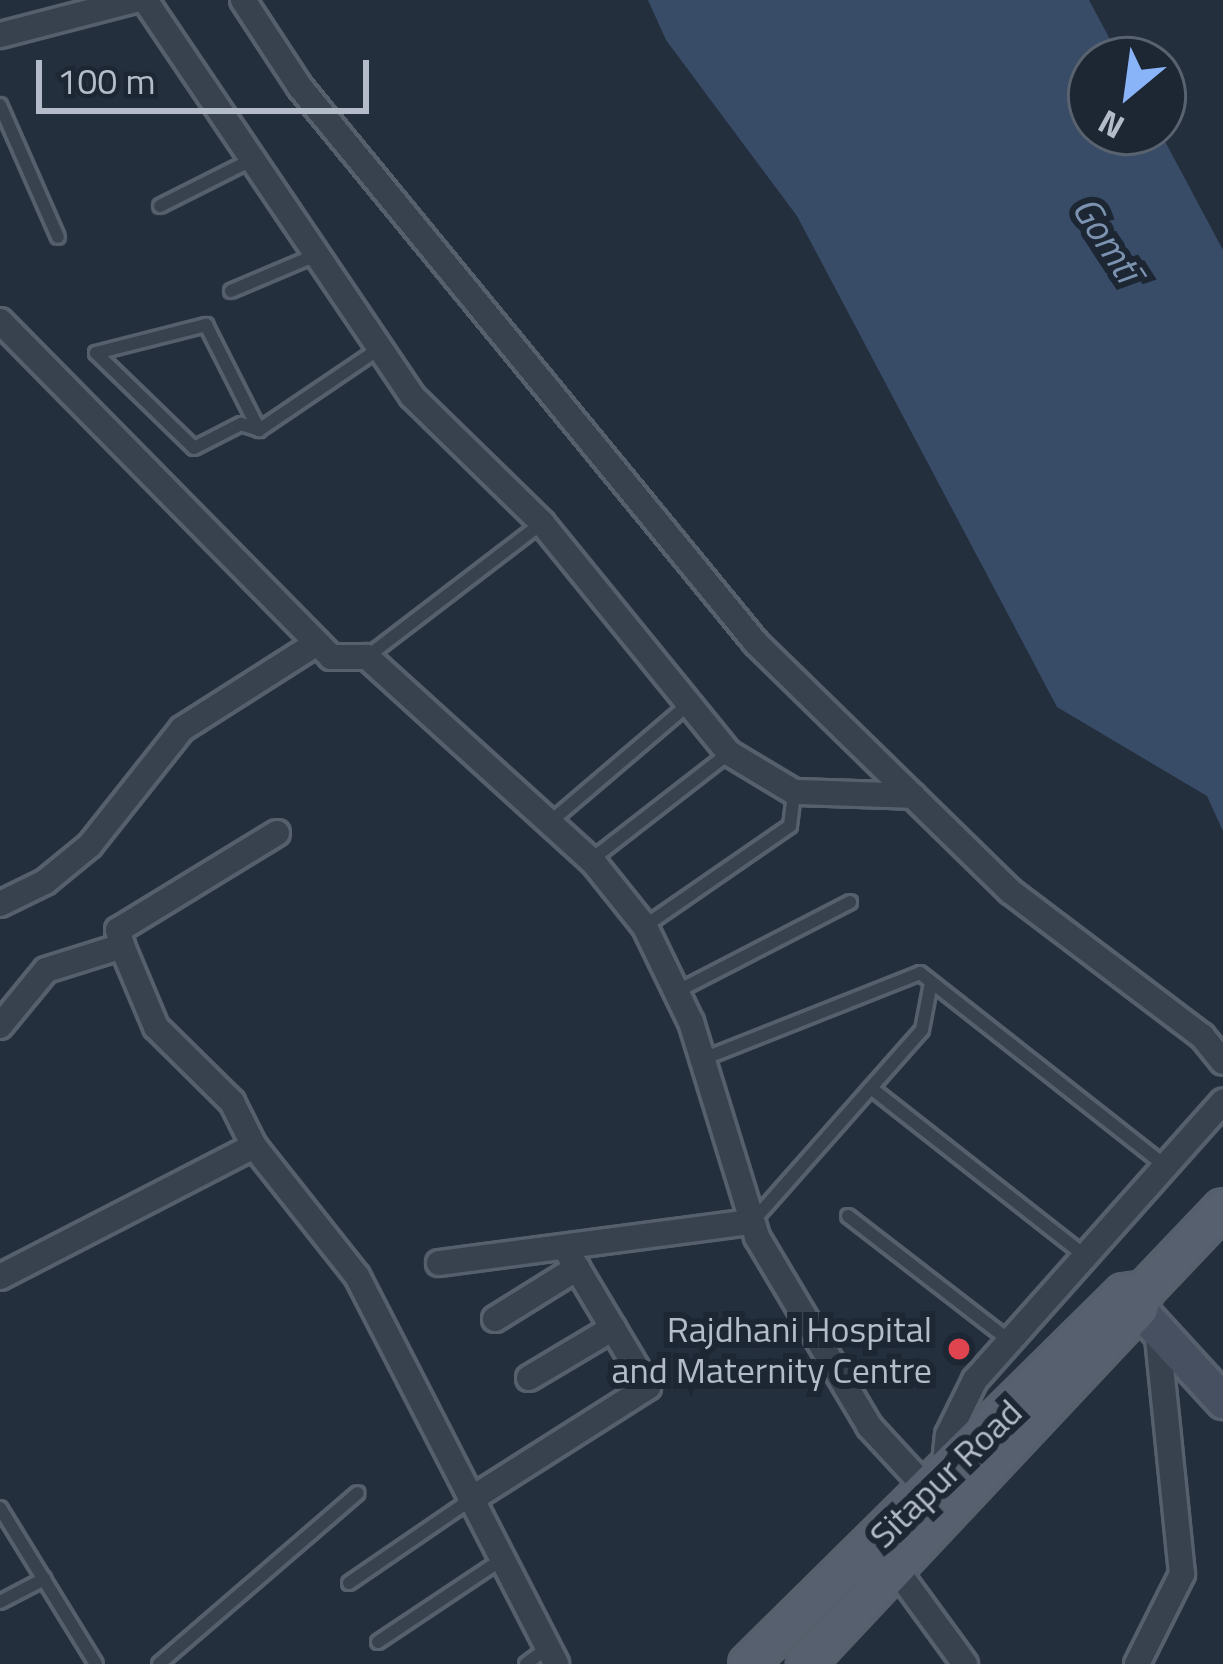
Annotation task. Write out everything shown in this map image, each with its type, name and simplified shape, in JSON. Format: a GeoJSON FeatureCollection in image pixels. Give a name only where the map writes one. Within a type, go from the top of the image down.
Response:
{"type":"FeatureCollection","features":[{"type":"Feature","properties":{"kind":"main road","name":"Sitapur Road"},"geometry":{"type":"LineString","coordinates":[[806,1664],[1141,1304],[1223,1208]]}},
{"type":"Feature","properties":{"kind":"main road","name":"Sitapur Road"},"geometry":{"type":"LineString","coordinates":[[748,1664],[936,1484],[1141,1304]]}},
{"type":"Feature","properties":{"kind":"main road"},"geometry":{"type":"LineString","coordinates":[[1141,1304],[1223,1401]]}},
{"type":"Feature","properties":{"kind":"street"},"geometry":{"type":"LineString","coordinates":[[0,35],[135,0]]}},
{"type":"Feature","properties":{"kind":"street"},"geometry":{"type":"LineString","coordinates":[[145,0],[412,396],[542,523],[729,753],[794,792],[913,796]]}},
{"type":"Feature","properties":{"kind":"street"},"geometry":{"type":"LineString","coordinates":[[243,0],[300,87],[741,626],[1010,891],[1202,1036],[1223,1062]]}},
{"type":"Feature","properties":{"kind":"street"},"geometry":{"type":"LineString","coordinates":[[0,321],[331,657],[367,657],[590,860],[644,926],[702,1060],[752,1222],[869,1426],[936,1484],[948,1435],[975,1380],[1223,1102]]}},
{"type":"Feature","properties":{"kind":"street"},"geometry":{"type":"LineString","coordinates":[[0,904],[45,882],[90,844],[182,729],[317,643]]}},
{"type":"Feature","properties":{"kind":"street"},"geometry":{"type":"LineString","coordinates":[[278,832],[118,930],[122,946],[156,1027],[232,1102],[254,1146],[358,1276],[552,1656]]}},
{"type":"Feature","properties":{"kind":"street"},"geometry":{"type":"LineString","coordinates":[[0,1026],[46,970],[122,946]]}},
{"type":"Feature","properties":{"kind":"street"},"geometry":{"type":"LineString","coordinates":[[0,1277],[254,1146]]}},
{"type":"Feature","properties":{"kind":"street"},"geometry":{"type":"LineString","coordinates":[[439,1262],[572,1260],[752,1222]]}},
{"type":"Feature","properties":{"kind":"street"},"geometry":{"type":"LineString","coordinates":[[470,1500],[648,1387],[572,1260]]}},
{"type":"Feature","properties":{"kind":"street"},"geometry":{"type":"LineString","coordinates":[[495,1319],[572,1260]]}},
{"type":"Feature","properties":{"kind":"street"},"geometry":{"type":"LineString","coordinates":[[1137,1664],[1182,1574],[1141,1304]]}},
{"type":"Feature","properties":{"kind":"street"},"geometry":{"type":"LineString","coordinates":[[529,1378],[613,1328]]}},
{"type":"Feature","properties":{"kind":"street"},"geometry":{"type":"LineString","coordinates":[[895,1568],[965,1664]]}},
{"type":"Feature","properties":{"kind":"lane"},"geometry":{"type":"LineString","coordinates":[[0,105],[58,237]]}},
{"type":"Feature","properties":{"kind":"lane"},"geometry":{"type":"LineString","coordinates":[[160,206],[251,160]]}},
{"type":"Feature","properties":{"kind":"lane"},"geometry":{"type":"LineString","coordinates":[[231,290],[316,255]]}},
{"type":"Feature","properties":{"kind":"lane"},"geometry":{"type":"LineString","coordinates":[[206,325],[259,430],[241,424],[194,448],[96,353],[206,325]]}},
{"type":"Feature","properties":{"kind":"lane"},"geometry":{"type":"LineString","coordinates":[[259,430],[380,348]]}},
{"type":"Feature","properties":{"kind":"lane"},"geometry":{"type":"LineString","coordinates":[[367,657],[542,523]]}},
{"type":"Feature","properties":{"kind":"lane"},"geometry":{"type":"LineString","coordinates":[[548,824],[689,704]]}},
{"type":"Feature","properties":{"kind":"lane"},"geometry":{"type":"LineString","coordinates":[[590,860],[729,753]]}},
{"type":"Feature","properties":{"kind":"lane"},"geometry":{"type":"LineString","coordinates":[[644,926],[790,826],[794,792]]}},
{"type":"Feature","properties":{"kind":"lane"},"geometry":{"type":"LineString","coordinates":[[676,992],[850,902]]}},
{"type":"Feature","properties":{"kind":"lane"},"geometry":{"type":"LineString","coordinates":[[702,1060],[920,974],[1163,1164]]}},
{"type":"Feature","properties":{"kind":"lane"},"geometry":{"type":"LineString","coordinates":[[752,1222],[922,1030],[931,983]]}},
{"type":"Feature","properties":{"kind":"lane"},"geometry":{"type":"LineString","coordinates":[[871,1088],[1084,1255]]}},
{"type":"Feature","properties":{"kind":"lane"},"geometry":{"type":"LineString","coordinates":[[848,1216],[1010,1341]]}},
{"type":"Feature","properties":{"kind":"lane"},"geometry":{"type":"LineString","coordinates":[[159,1664],[358,1493]]}},
{"type":"Feature","properties":{"kind":"lane"},"geometry":{"type":"LineString","coordinates":[[349,1583],[470,1500]]}},
{"type":"Feature","properties":{"kind":"lane"},"geometry":{"type":"LineString","coordinates":[[0,1508],[96,1664]]}},
{"type":"Feature","properties":{"kind":"lane"},"geometry":{"type":"LineString","coordinates":[[378,1642],[501,1560]]}},
{"type":"Feature","properties":{"kind":"lane"},"geometry":{"type":"LineString","coordinates":[[0,1602],[44,1580]]}},
{"type":"Feature","properties":{"kind":"lane"},"geometry":{"type":"LineString","coordinates":[[526,1664],[552,1656]]}},
{"type":"Feature","properties":{"kind":"water","name":"Gomtī"},"geometry":{"type":"Polygon","coordinates":[[[648,0],[1089,0],[1108,36],[1067,36],[1067,156],[1173,156],[1223,250],[1223,831],[1207,796],[1057,707],[797,216],[666,40],[648,0]]]}},
{"type":"Feature","properties":{"kind":"place","name":"Rajdhani Hospital and Maternity Centre"},"geometry":{"type":"Point","coordinates":[959,1349]}}]}
